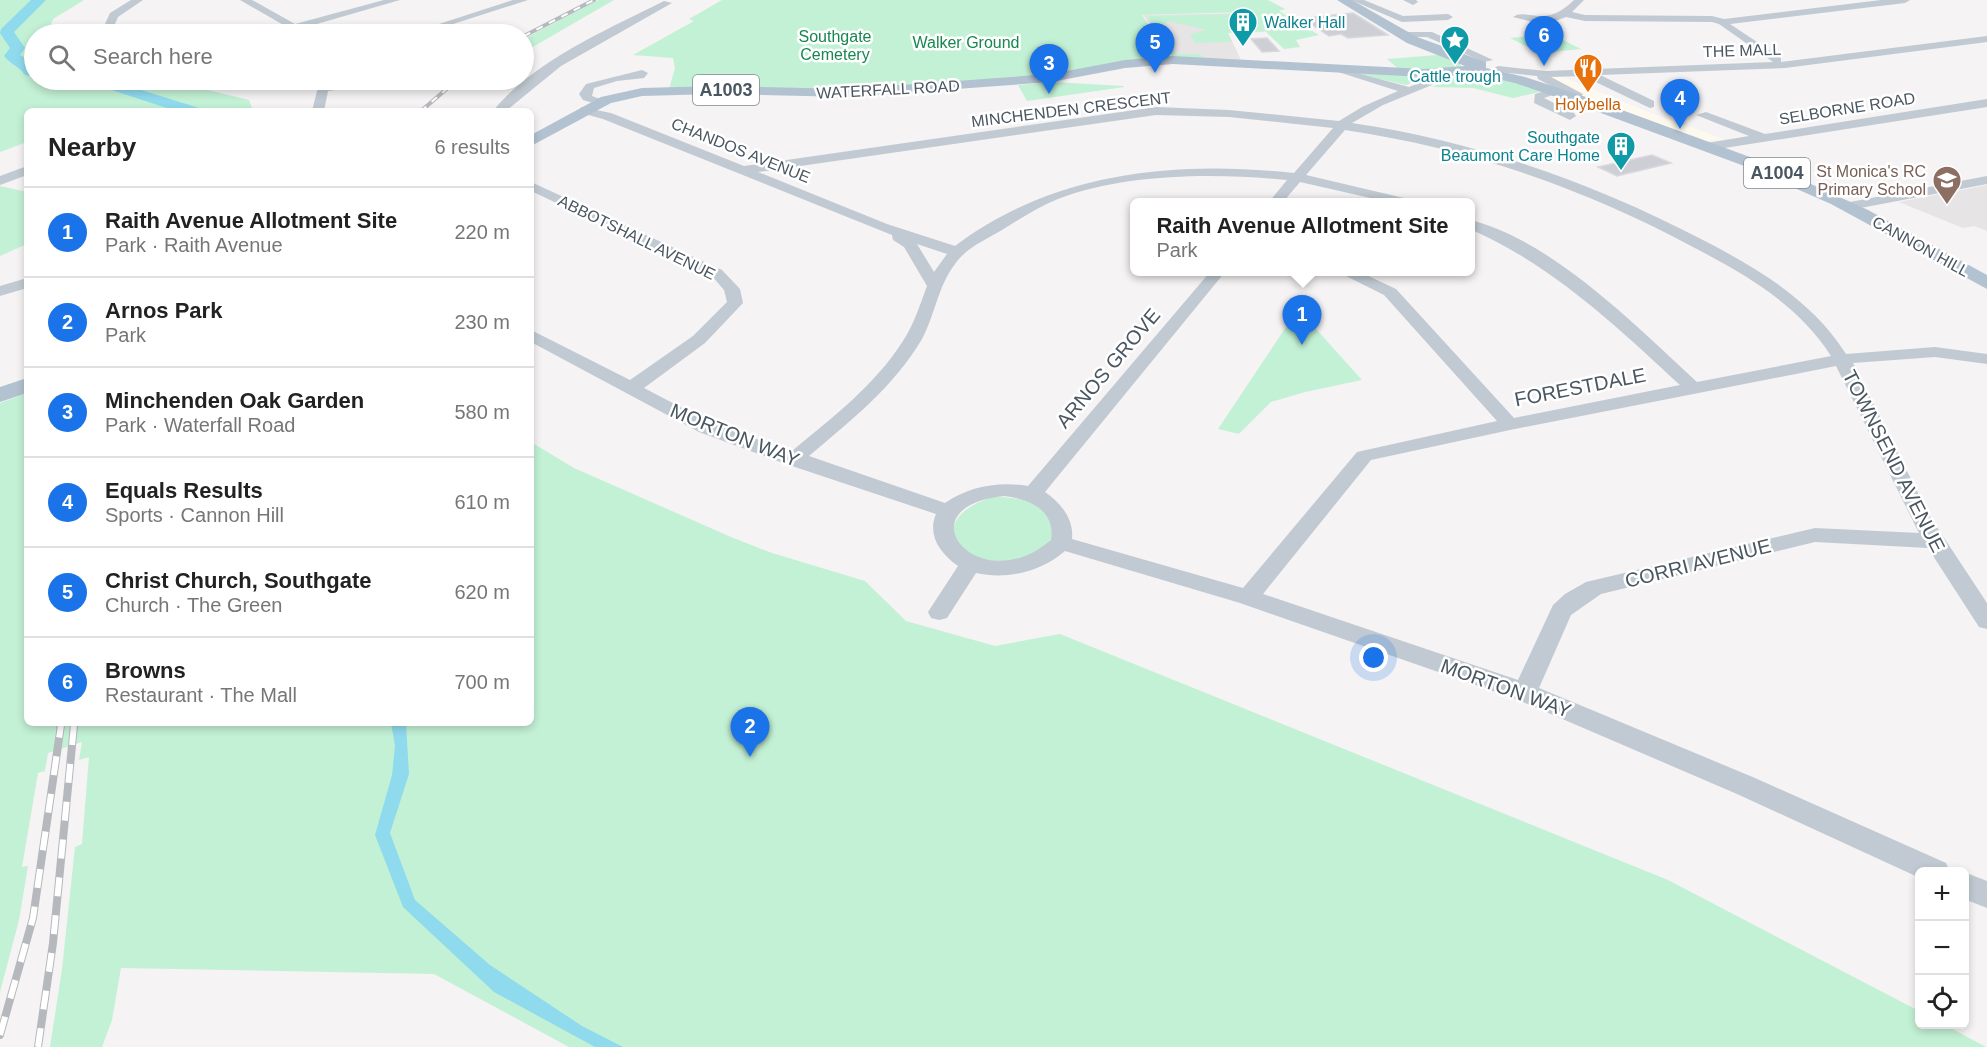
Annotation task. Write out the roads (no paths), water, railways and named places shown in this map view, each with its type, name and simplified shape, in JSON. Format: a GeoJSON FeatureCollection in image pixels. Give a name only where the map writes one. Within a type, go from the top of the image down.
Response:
{"type":"FeatureCollection","features":[{"type":"Feature","properties":{"kind":"main road","name":"A1004"},"geometry":{"type":"LineString","coordinates":[[1343,0],[1374,16],[1404,36],[1487,68]]}},
{"type":"Feature","properties":{"kind":"main road","name":"WATERFALL ROAD"},"geometry":{"type":"LineString","coordinates":[[534,139],[599,103],[632,93],[675,90],[754,90],[823,94],[879,91],[1052,78],[1148,62],[1203,60],[1339,69]]}},
{"type":"Feature","properties":{"kind":"main road"},"geometry":{"type":"LineString","coordinates":[[1453,73],[1487,68]]}},
{"type":"Feature","properties":{"kind":"main road","name":"CANNON HILL"},"geometry":{"type":"LineString","coordinates":[[1487,68],[1712,146],[1850,206],[1987,283]]}},
{"type":"Feature","properties":{"kind":"main road","name":"A1003"},"geometry":{"type":"LineString","coordinates":[[1339,69],[1453,73]]}},
{"type":"Feature","properties":{"kind":"main road"},"geometry":{"type":"LineString","coordinates":[[0,395],[24,386]]}},
{"type":"Feature","properties":{"kind":"street"},"geometry":{"type":"LineString","coordinates":[[110,24],[114,15],[138,0]]}},
{"type":"Feature","properties":{"kind":"street"},"geometry":{"type":"LineString","coordinates":[[246,2],[261,0]]}},
{"type":"Feature","properties":{"kind":"street"},"geometry":{"type":"LineString","coordinates":[[306,24],[395,0]]}},
{"type":"Feature","properties":{"kind":"street"},"geometry":{"type":"LineString","coordinates":[[446,24],[524,0]]}},
{"type":"Feature","properties":{"kind":"street"},"geometry":{"type":"LineString","coordinates":[[1356,0],[1402,19],[1448,17]]}},
{"type":"Feature","properties":{"kind":"street"},"geometry":{"type":"LineString","coordinates":[[1518,17],[1545,22],[1566,14],[1579,0]]}},
{"type":"Feature","properties":{"kind":"street"},"geometry":{"type":"LineString","coordinates":[[1857,0],[1870,4]]}},
{"type":"Feature","properties":{"kind":"street"},"geometry":{"type":"LineString","coordinates":[[1566,14],[1585,18],[1712,19],[1724,22],[1905,0]]}},
{"type":"Feature","properties":{"kind":"street"},"geometry":{"type":"LineString","coordinates":[[246,2],[289,24]]}},
{"type":"Feature","properties":{"kind":"street"},"geometry":{"type":"LineString","coordinates":[[534,82],[572,55],[667,3]]}},
{"type":"Feature","properties":{"kind":"street"},"geometry":{"type":"LineString","coordinates":[[1718,10],[1736,20]]}},
{"type":"Feature","properties":{"kind":"street"},"geometry":{"type":"LineString","coordinates":[[1374,16],[1390,15]]}},
{"type":"Feature","properties":{"kind":"street"},"geometry":{"type":"LineString","coordinates":[[1724,22],[1778,60]]}},
{"type":"Feature","properties":{"kind":"street","name":"THE MALL"},"geometry":{"type":"LineString","coordinates":[[1487,68],[1520,70],[1537,74],[1804,63],[1987,39]]}},
{"type":"Feature","properties":{"kind":"street"},"geometry":{"type":"LineString","coordinates":[[1339,69],[1403,92]]}},
{"type":"Feature","properties":{"kind":"street"},"geometry":{"type":"LineString","coordinates":[[1582,71],[1650,104]]}},
{"type":"Feature","properties":{"kind":"street"},"geometry":{"type":"LineString","coordinates":[[599,103],[587,98],[585,94],[590,86],[616,78],[640,76],[642,73]]}},
{"type":"Feature","properties":{"kind":"street"},"geometry":{"type":"LineString","coordinates":[[1278,198],[1342,124],[1367,108],[1453,73]]}},
{"type":"Feature","properties":{"kind":"street"},"geometry":{"type":"LineString","coordinates":[[1537,74],[1577,94],[1575,98]]}},
{"type":"Feature","properties":{"kind":"street"},"geometry":{"type":"LineString","coordinates":[[319,108],[323,90]]}},
{"type":"Feature","properties":{"kind":"street"},"geometry":{"type":"LineString","coordinates":[[503,108],[524,90]]}},
{"type":"Feature","properties":{"kind":"street"},"geometry":{"type":"LineString","coordinates":[[1554,91],[1539,96],[1538,100],[1570,116]]}},
{"type":"Feature","properties":{"kind":"street","name":"SELBORNE ROAD"},"geometry":{"type":"LineString","coordinates":[[1712,146],[1987,103]]}},
{"type":"Feature","properties":{"kind":"street","name":"CHANDOS AVENUE"},"geometry":{"type":"LineString","coordinates":[[585,110],[607,116],[745,170],[882,227],[957,252]]}},
{"type":"Feature","properties":{"kind":"street","name":"MINCHENDEN CRESCENT"},"geometry":{"type":"LineString","coordinates":[[745,170],[1156,111],[1246,113],[1342,124],[1436,144],[1514,165],[1590,191],[1652,218],[1722,256],[1782,294],[1807,314],[1843,360]]}},
{"type":"Feature","properties":{"kind":"street"},"geometry":{"type":"LineString","coordinates":[[1702,115],[1762,137]]}},
{"type":"Feature","properties":{"kind":"street"},"geometry":{"type":"LineString","coordinates":[[0,181],[24,171]]}},
{"type":"Feature","properties":{"kind":"street"},"geometry":{"type":"LineString","coordinates":[[793,459],[868,393],[904,352],[922,324],[934,285],[957,252],[1011,218],[1055,196],[1076,190],[1166,175],[1244,174],[1296,178],[1385,198]]}},
{"type":"Feature","properties":{"kind":"street"},"geometry":{"type":"LineString","coordinates":[[1850,206],[1987,180]]}},
{"type":"Feature","properties":{"kind":"street","name":"ABBOTSHALL AVENUE"},"geometry":{"type":"LineString","coordinates":[[534,187],[717,273],[732,289],[735,303],[722,320],[686,350],[629,389]]}},
{"type":"Feature","properties":{"kind":"street"},"geometry":{"type":"LineString","coordinates":[[1475,226],[1513,244],[1583,289],[1693,388]]}},
{"type":"Feature","properties":{"kind":"street","name":"CHANDOS AVENUE"},"geometry":{"type":"LineString","coordinates":[[882,227],[910,244],[934,285]]}},
{"type":"Feature","properties":{"kind":"street","name":"ARNOS GROVE"},"geometry":{"type":"LineString","coordinates":[[1033,494],[1215,276]]}},
{"type":"Feature","properties":{"kind":"street"},"geometry":{"type":"LineString","coordinates":[[1357,276],[1390,292],[1510,424]]}},
{"type":"Feature","properties":{"kind":"street"},"geometry":{"type":"LineString","coordinates":[[0,291],[24,284]]}},
{"type":"Feature","properties":{"kind":"street","name":"MORTON WAY"},"geometry":{"type":"LineString","coordinates":[[534,337],[706,428],[949,511]]}},
{"type":"Feature","properties":{"kind":"street","name":"FORESTDALE"},"geometry":{"type":"LineString","coordinates":[[1248,597],[1364,456],[1510,424],[1843,360],[1935,352],[1987,359]]}},
{"type":"Feature","properties":{"kind":"street","name":"TOWNSEND AVENUE"},"geometry":{"type":"LineString","coordinates":[[1843,360],[1931,541],[1987,621]]}},
{"type":"Feature","properties":{"kind":"street"},"geometry":{"type":"LineString","coordinates":[[987,490],[1033,494],[1056,512],[1061,526],[1061,543],[1041,560],[1024,566],[990,568],[971,563],[952,551],[945,539],[942,527],[949,511],[958,501],[987,490]]}},
{"type":"Feature","properties":{"kind":"street","name":"CORRI AVENUE"},"geometry":{"type":"LineString","coordinates":[[1525,692],[1561,611],[1573,600],[1594,588],[1815,535],[1931,541]]}},
{"type":"Feature","properties":{"kind":"street","name":"MORTON WAY"},"geometry":{"type":"LineString","coordinates":[[1061,543],[1248,597],[1525,692],[1746,786],[1925,867]]}},
{"type":"Feature","properties":{"kind":"street"},"geometry":{"type":"LineString","coordinates":[[939,612],[971,563]]}},
{"type":"Feature","properties":{"kind":"street"},"geometry":{"type":"LineString","coordinates":[[1969,887],[1987,895]]}},
{"type":"Feature","properties":{"kind":"water"},"geometry":{"type":"Polygon","coordinates":[[[392,726],[406,726],[409,774],[390,833],[415,900],[490,965],[582,1026],[623,1047],[595,1047],[494,992],[403,907],[375,835],[392,775],[395,746],[392,726]]]}},
{"type":"Feature","properties":{"kind":"waterway"},"geometry":{"type":"LineString","coordinates":[[24,63],[11,56],[18,48],[6,32],[39,0]]}},
{"type":"Feature","properties":{"kind":"waterway"},"geometry":{"type":"LineString","coordinates":[[127,90],[184,108]]}},
{"type":"Feature","properties":{"kind":"railway"},"geometry":{"type":"LineString","coordinates":[[534,31],[594,0]]}},
{"type":"Feature","properties":{"kind":"railway"},"geometry":{"type":"LineString","coordinates":[[424,108],[445,90]]}},
{"type":"Feature","properties":{"kind":"railway"},"geometry":{"type":"LineString","coordinates":[[0,1035],[33,918],[61,726]]}},
{"type":"Feature","properties":{"kind":"railway"},"geometry":{"type":"LineString","coordinates":[[38,1047],[53,943],[74,726]]}},
{"type":"Feature","properties":{"kind":"place","name":"Walker Hall"},"geometry":{"type":"Point","coordinates":[1243,48]}},
{"type":"Feature","properties":{"kind":"place","name":"Cattle trough"},"geometry":{"type":"Point","coordinates":[1455,66]}},
{"type":"Feature","properties":{"kind":"place","name":"Browns"},"geometry":{"type":"Point","coordinates":[1544,66]}},
{"type":"Feature","properties":{"kind":"place","name":"Christ Church, Southgate"},"geometry":{"type":"Point","coordinates":[1155,73]}},
{"type":"Feature","properties":{"kind":"place","name":"Minchenden Oak Garden"},"geometry":{"type":"Point","coordinates":[1049,94]}},
{"type":"Feature","properties":{"kind":"place","name":"Holybella"},"geometry":{"type":"Point","coordinates":[1588,94]}},
{"type":"Feature","properties":{"kind":"place","name":"Equals Results"},"geometry":{"type":"Point","coordinates":[1680,129]}},
{"type":"Feature","properties":{"kind":"place","name":"Southgate Beaumont Care Home"},"geometry":{"type":"Point","coordinates":[1621,172]}},
{"type":"Feature","properties":{"kind":"place","name":"St Monica's RC Primary School"},"geometry":{"type":"Point","coordinates":[1947,206]}},
{"type":"Feature","properties":{"kind":"place","name":"Raith Avenue Allotment Site"},"geometry":{"type":"Point","coordinates":[1302,345]}},
{"type":"Feature","properties":{"kind":"place","name":"Arnos Park"},"geometry":{"type":"Point","coordinates":[750,757]}},
{"type":"Feature","properties":{"kind":"park label","name":"Walker Ground"},"geometry":{"type":"Point","coordinates":[966,42]}},
{"type":"Feature","properties":{"kind":"park label","name":"Southgate Cemetery"},"geometry":{"type":"Point","coordinates":[835,45]}}]}
